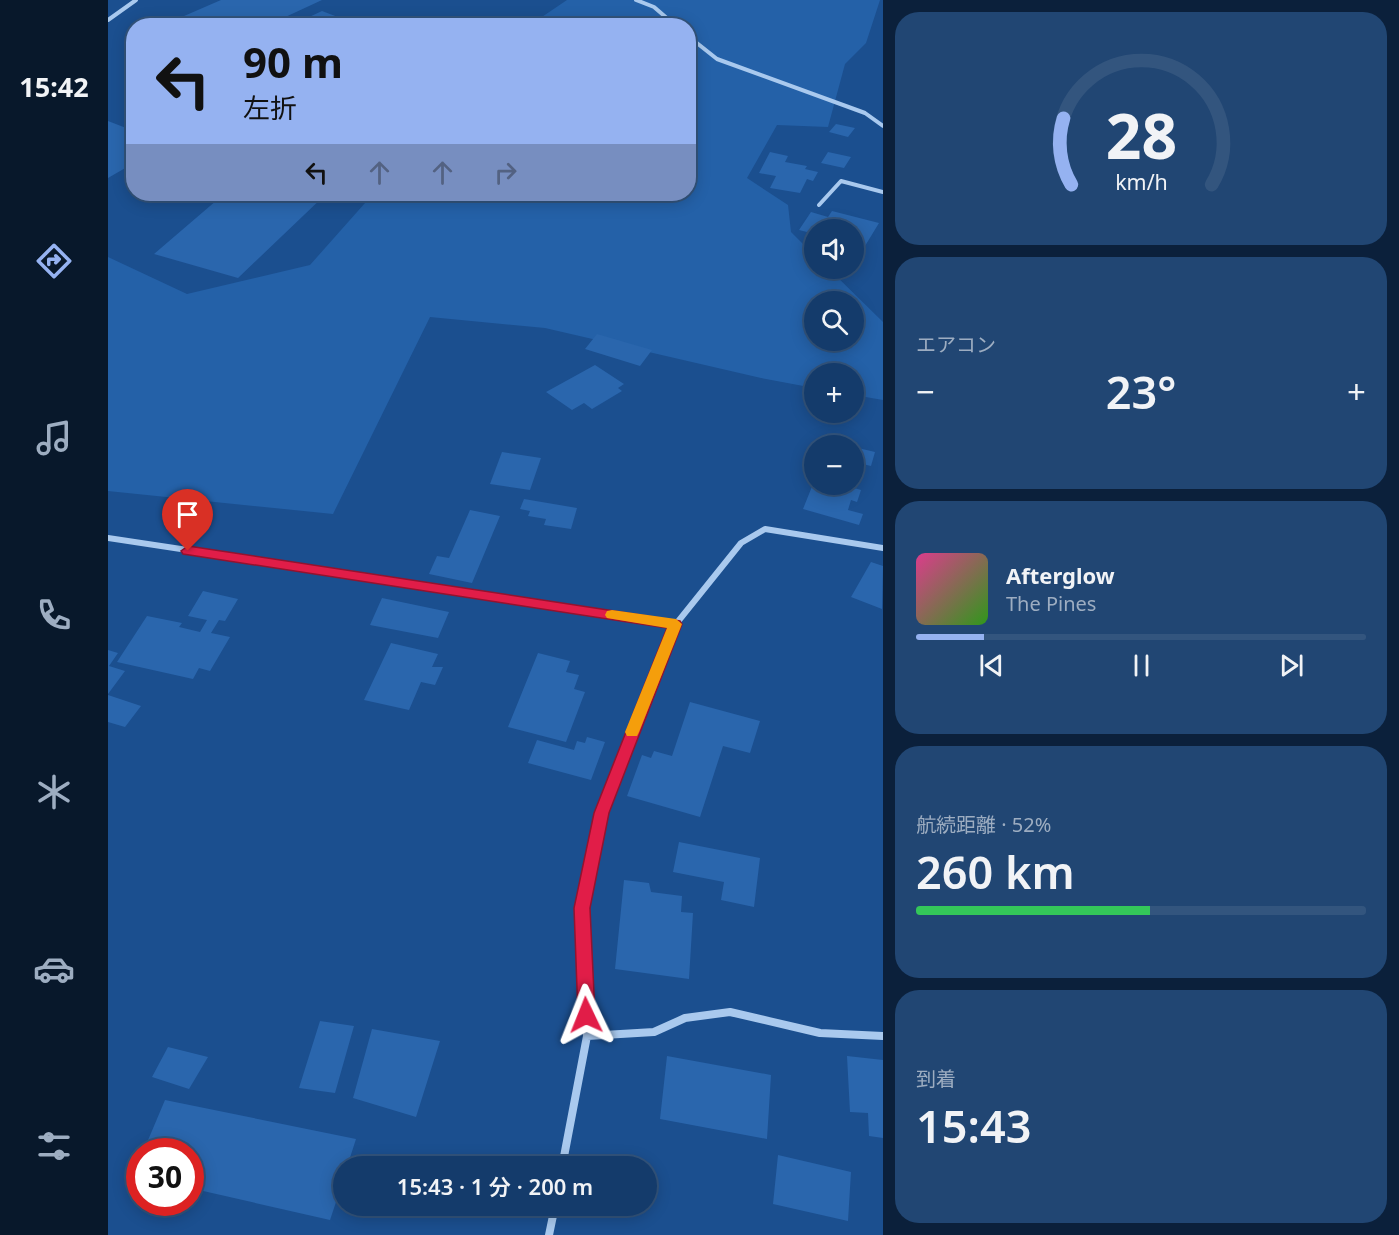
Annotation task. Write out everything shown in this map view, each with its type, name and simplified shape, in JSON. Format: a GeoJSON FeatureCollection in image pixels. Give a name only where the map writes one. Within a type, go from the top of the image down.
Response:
{"type":"FeatureCollection","features":[{"type":"Feature","properties":{"kind":"street"},"geometry":{"type":"LineString","coordinates":[[108,20],[136,0]]}},
{"type":"Feature","properties":{"kind":"street"},"geometry":{"type":"LineString","coordinates":[[636,0],[654,7],[667,18]]}},
{"type":"Feature","properties":{"kind":"street"},"geometry":{"type":"LineString","coordinates":[[696,42],[717,59],[865,113],[883,126]]}},
{"type":"Feature","properties":{"kind":"street"},"geometry":{"type":"LineString","coordinates":[[819,205],[841,181],[883,192]]}},
{"type":"Feature","properties":{"kind":"street"},"geometry":{"type":"LineString","coordinates":[[564,1156],[587,1036],[582,908],[602,813],[676,624],[741,543],[765,529],[883,548]]}},
{"type":"Feature","properties":{"kind":"street"},"geometry":{"type":"LineString","coordinates":[[108,538],[676,624]]}},
{"type":"Feature","properties":{"kind":"street"},"geometry":{"type":"LineString","coordinates":[[587,1036],[654,1032],[685,1018],[730,1012],[820,1034],[883,1036]]}},
{"type":"Feature","properties":{"kind":"street"},"geometry":{"type":"LineString","coordinates":[[549,1235],[553,1216]]}},
{"type":"Feature","properties":{"kind":"shaded area"},"geometry":{"type":"Polygon","coordinates":[[[567,0],[880,0],[866,43],[845,64],[828,127],[777,125],[747,178],[788,205],[791,232],[804,245],[804,279],[839,279],[851,291],[804,291],[804,351],[864,351],[864,303],[883,322],[883,400],[864,397],[864,363],[804,363],[804,386],[545,328],[430,317],[333,514],[108,491],[108,257],[187,294],[310,265],[367,201],[696,201],[696,18],[540,18],[567,0]]]}},
{"type":"Feature","properties":{"kind":"building"},"geometry":{"type":"Polygon","coordinates":[[[221,0],[322,0],[283,18],[179,18],[221,0]]]}},
{"type":"Feature","properties":{"kind":"building"},"geometry":{"type":"Polygon","coordinates":[[[322,11],[340,18],[307,18],[322,11]]]}},
{"type":"Feature","properties":{"kind":"building"},"geometry":{"type":"Polygon","coordinates":[[[108,121],[126,128],[126,168],[108,178],[108,121]]]}},
{"type":"Feature","properties":{"kind":"building"},"geometry":{"type":"Polygon","coordinates":[[[836,124],[855,128],[848,137],[829,132],[836,124]]]}},
{"type":"Feature","properties":{"kind":"building"},"geometry":{"type":"Polygon","coordinates":[[[770,152],[788,156],[785,162],[807,166],[805,169],[818,172],[813,181],[807,179],[800,193],[770,188],[776,176],[759,173],[770,152]]]}},
{"type":"Feature","properties":{"kind":"building"},"geometry":{"type":"Polygon","coordinates":[[[828,152],[851,157],[844,168],[821,163],[828,152]]]}},
{"type":"Feature","properties":{"kind":"building"},"geometry":{"type":"Polygon","coordinates":[[[216,201],[319,201],[238,278],[154,254],[216,201]]]}},
{"type":"Feature","properties":{"kind":"building"},"geometry":{"type":"Polygon","coordinates":[[[832,211],[863,219],[806,219],[811,212],[828,217],[832,211]]]}},
{"type":"Feature","properties":{"kind":"building"},"geometry":{"type":"Polygon","coordinates":[[[864,219],[879,223],[865,246],[864,219]]]}},
{"type":"Feature","properties":{"kind":"building"},"geometry":{"type":"Polygon","coordinates":[[[597,334],[652,350],[640,366],[585,349],[597,334]]]}},
{"type":"Feature","properties":{"kind":"building"},"geometry":{"type":"Polygon","coordinates":[[[595,365],[624,384],[618,388],[622,391],[592,409],[584,403],[572,410],[546,392],[595,365]]]}},
{"type":"Feature","properties":{"kind":"building"},"geometry":{"type":"Polygon","coordinates":[[[864,449],[875,452],[871,466],[864,464],[864,449]]]}},
{"type":"Feature","properties":{"kind":"building"},"geometry":{"type":"Polygon","coordinates":[[[502,452],[541,458],[530,490],[490,484],[502,452]]]}},
{"type":"Feature","properties":{"kind":"building"},"geometry":{"type":"Polygon","coordinates":[[[809,495],[859,495],[857,502],[851,500],[848,510],[863,514],[859,525],[803,509],[809,495]]]}},
{"type":"Feature","properties":{"kind":"building"},"geometry":{"type":"Polygon","coordinates":[[[524,499],[577,508],[571,529],[544,525],[546,519],[528,516],[530,511],[520,509],[524,499]]]}},
{"type":"Feature","properties":{"kind":"building"},"geometry":{"type":"Polygon","coordinates":[[[470,510],[500,516],[472,583],[429,574],[437,556],[449,558],[470,510]]]}},
{"type":"Feature","properties":{"kind":"building"},"geometry":{"type":"Polygon","coordinates":[[[871,562],[883,566],[882,609],[851,597],[871,562]]]}},
{"type":"Feature","properties":{"kind":"building"},"geometry":{"type":"Polygon","coordinates":[[[203,591],[238,599],[225,621],[219,620],[211,633],[230,637],[210,671],[199,668],[193,679],[117,662],[147,616],[182,623],[179,627],[200,632],[207,620],[188,616],[203,591]]]}},
{"type":"Feature","properties":{"kind":"building"},"geometry":{"type":"Polygon","coordinates":[[[382,598],[449,612],[438,638],[370,625],[382,598]]]}},
{"type":"Feature","properties":{"kind":"building"},"geometry":{"type":"Polygon","coordinates":[[[391,643],[438,654],[432,667],[443,667],[435,685],[421,682],[409,710],[364,700],[391,643]]]}},
{"type":"Feature","properties":{"kind":"building"},"geometry":{"type":"Polygon","coordinates":[[[108,650],[118,653],[109,666],[125,671],[108,694],[108,650]]]}},
{"type":"Feature","properties":{"kind":"building"},"geometry":{"type":"Polygon","coordinates":[[[538,653],[570,661],[566,672],[579,675],[574,689],[585,692],[566,742],[508,727],[538,653]]]}},
{"type":"Feature","properties":{"kind":"building"},"geometry":{"type":"Polygon","coordinates":[[[108,695],[141,706],[125,727],[108,722],[108,695]]]}},
{"type":"Feature","properties":{"kind":"building"},"geometry":{"type":"Polygon","coordinates":[[[690,702],[760,721],[750,753],[723,746],[700,817],[627,796],[642,755],[651,758],[654,751],[672,756],[690,702]]]}},
{"type":"Feature","properties":{"kind":"building"},"geometry":{"type":"Polygon","coordinates":[[[587,737],[605,742],[591,780],[528,763],[537,740],[574,750],[577,741],[585,743],[587,737]]]}},
{"type":"Feature","properties":{"kind":"building"},"geometry":{"type":"Polygon","coordinates":[[[679,842],[760,858],[754,907],[721,900],[724,882],[673,872],[679,842]]]}},
{"type":"Feature","properties":{"kind":"building"},"geometry":{"type":"Polygon","coordinates":[[[624,880],[649,883],[651,892],[682,896],[681,912],[693,913],[689,979],[615,969],[624,880]]]}},
{"type":"Feature","properties":{"kind":"building"},"geometry":{"type":"Polygon","coordinates":[[[320,1021],[354,1026],[335,1093],[299,1088],[320,1021]]]}},
{"type":"Feature","properties":{"kind":"building"},"geometry":{"type":"Polygon","coordinates":[[[372,1029],[440,1041],[416,1117],[353,1098],[372,1029]]]}},
{"type":"Feature","properties":{"kind":"building"},"geometry":{"type":"Polygon","coordinates":[[[168,1047],[208,1057],[189,1089],[152,1077],[168,1047]]]}},
{"type":"Feature","properties":{"kind":"building"},"geometry":{"type":"Polygon","coordinates":[[[667,1056],[771,1075],[767,1139],[660,1119],[667,1056]]]}},
{"type":"Feature","properties":{"kind":"building"},"geometry":{"type":"Polygon","coordinates":[[[847,1056],[883,1060],[883,1138],[869,1136],[868,1113],[850,1112],[847,1056]]]}},
{"type":"Feature","properties":{"kind":"building"},"geometry":{"type":"Polygon","coordinates":[[[165,1100],[356,1139],[351,1156],[333,1156],[333,1211],[330,1220],[204,1191],[204,1138],[149,1138],[165,1100]]]}},
{"type":"Feature","properties":{"kind":"building"},"geometry":{"type":"Polygon","coordinates":[[[778,1155],[851,1172],[848,1221],[773,1204],[778,1155]]]}},
{"type":"Feature","properties":{"kind":"slow traffic"},"geometry":{"type":"LineString","coordinates":[[612,615],[676,624],[632,732]]}},
{"type":"Feature","properties":{"kind":"route"},"geometry":{"type":"LineString","coordinates":[[188,551],[676,624],[602,813],[582,908],[586,1015]]}}]}
